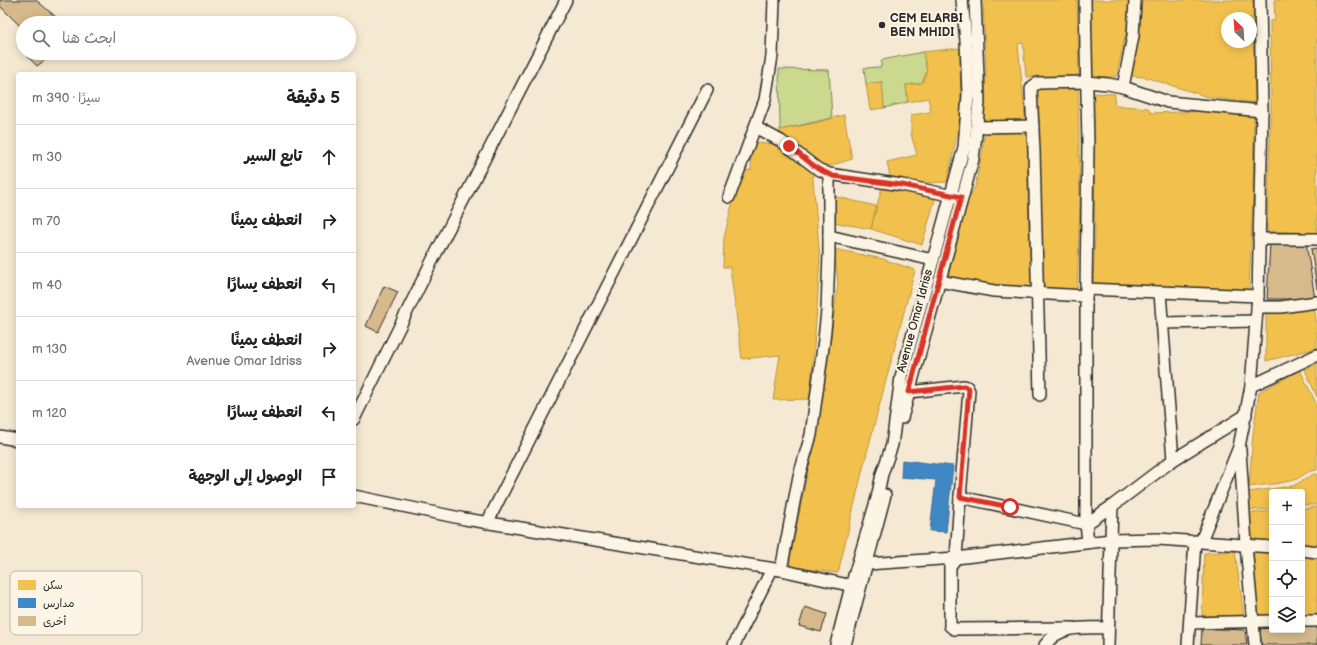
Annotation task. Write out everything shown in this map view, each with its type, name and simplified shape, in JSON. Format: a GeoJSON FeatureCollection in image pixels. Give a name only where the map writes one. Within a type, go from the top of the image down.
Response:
{"type":"FeatureCollection","features":[{"type":"Feature","properties":{"kind":"street"},"geometry":{"type":"LineString","coordinates":[[356,415],[431,263],[566,0]]}},
{"type":"Feature","properties":{"kind":"street"},"geometry":{"type":"LineString","coordinates":[[729,197],[765,100],[774,27],[774,0]]}},
{"type":"Feature","properties":{"kind":"street"},"geometry":{"type":"LineString","coordinates":[[836,645],[856,587],[882,474],[892,445],[901,377],[933,260],[956,196],[968,115],[967,62],[962,0]]}},
{"type":"Feature","properties":{"kind":"street","name":"Avenue Omar Idriss"},"geometry":{"type":"LineString","coordinates":[[845,645],[856,587],[867,564],[882,509],[898,431],[939,281],[956,196],[973,159],[977,127],[979,82],[975,0]]}},
{"type":"Feature","properties":{"kind":"street"},"geometry":{"type":"LineString","coordinates":[[1085,0],[1088,144],[1086,292],[1086,524],[1088,542]]}},
{"type":"Feature","properties":{"kind":"street"},"geometry":{"type":"LineString","coordinates":[[1122,87],[1133,36],[1135,0]]}},
{"type":"Feature","properties":{"kind":"street"},"geometry":{"type":"LineString","coordinates":[[1188,645],[1198,541],[1239,447],[1251,386],[1257,302],[1262,111],[1260,0]]}},
{"type":"Feature","properties":{"kind":"street"},"geometry":{"type":"LineString","coordinates":[[1040,395],[1031,89],[1033,86],[1038,83],[1086,82],[1122,87],[1168,102],[1262,111]]}},
{"type":"Feature","properties":{"kind":"street"},"geometry":{"type":"LineString","coordinates":[[487,523],[707,90]]}},
{"type":"Feature","properties":{"kind":"street"},"geometry":{"type":"LineString","coordinates":[[977,127],[1033,126]]}},
{"type":"Feature","properties":{"kind":"street"},"geometry":{"type":"LineString","coordinates":[[755,127],[781,141],[818,169],[828,174],[902,185],[956,196]]}},
{"type":"Feature","properties":{"kind":"street"},"geometry":{"type":"LineString","coordinates":[[734,645],[777,570],[799,476],[811,435],[827,311],[829,236],[828,174]]}},
{"type":"Feature","properties":{"kind":"street"},"geometry":{"type":"LineString","coordinates":[[829,236],[933,260]]}},
{"type":"Feature","properties":{"kind":"street"},"geometry":{"type":"LineString","coordinates":[[1259,239],[1317,239]]}},
{"type":"Feature","properties":{"kind":"street"},"geometry":{"type":"LineString","coordinates":[[939,281],[994,291],[1037,294],[1086,292],[1160,293],[1257,302],[1281,307],[1317,302]]}},
{"type":"Feature","properties":{"kind":"street"},"geometry":{"type":"LineString","coordinates":[[1160,293],[1173,460]]}},
{"type":"Feature","properties":{"kind":"street"},"geometry":{"type":"LineString","coordinates":[[1162,323],[1256,321]]}},
{"type":"Feature","properties":{"kind":"street"},"geometry":{"type":"LineString","coordinates":[[1251,386],[1317,354]]}},
{"type":"Feature","properties":{"kind":"street"},"geometry":{"type":"LineString","coordinates":[[909,392],[964,386],[969,389],[956,558],[950,566],[950,624],[953,628],[1108,628]]}},
{"type":"Feature","properties":{"kind":"street"},"geometry":{"type":"LineString","coordinates":[[960,497],[1086,524],[1173,460],[1246,415]]}},
{"type":"Feature","properties":{"kind":"street"},"geometry":{"type":"LineString","coordinates":[[0,437],[16,440]]}},
{"type":"Feature","properties":{"kind":"street"},"geometry":{"type":"LineString","coordinates":[[1239,447],[1254,645]]}},
{"type":"Feature","properties":{"kind":"street"},"geometry":{"type":"LineString","coordinates":[[356,496],[487,523],[777,570],[856,587]]}},
{"type":"Feature","properties":{"kind":"street"},"geometry":{"type":"LineString","coordinates":[[1108,645],[1112,506]]}},
{"type":"Feature","properties":{"kind":"street"},"geometry":{"type":"LineString","coordinates":[[867,564],[956,558],[1112,540],[1158,539],[1269,547]]}},
{"type":"Feature","properties":{"kind":"street"},"geometry":{"type":"LineString","coordinates":[[1305,550],[1317,552]]}},
{"type":"Feature","properties":{"kind":"street"},"geometry":{"type":"LineString","coordinates":[[1190,623],[1269,621]]}},
{"type":"Feature","properties":{"kind":"street"},"geometry":{"type":"LineString","coordinates":[[1305,621],[1317,621]]}},
{"type":"Feature","properties":{"kind":"street"},"geometry":{"type":"LineString","coordinates":[[1045,645],[1057,633],[1073,628]]}},
{"type":"Feature","properties":{"kind":"green space"},"geometry":{"type":"Polygon","coordinates":[[[923,52],[927,71],[922,83],[906,85],[908,102],[884,108],[882,82],[866,84],[864,68],[881,67],[882,60],[923,52]]]}},
{"type":"Feature","properties":{"kind":"green space"},"geometry":{"type":"Polygon","coordinates":[[[779,69],[829,70],[832,118],[780,130],[779,69]]]}},
{"type":"Feature","properties":{"kind":"building: سكن"},"geometry":{"type":"Polygon","coordinates":[[[983,0],[1077,0],[1079,76],[1026,77],[1023,43],[1018,44],[1026,124],[984,125],[986,70],[983,0]]]}},
{"type":"Feature","properties":{"kind":"building: سكن"},"geometry":{"type":"Polygon","coordinates":[[[1091,0],[1129,0],[1128,24],[1116,77],[1091,77],[1091,0]]]}},
{"type":"Feature","properties":{"kind":"building: سكن"},"geometry":{"type":"Polygon","coordinates":[[[1138,0],[1253,0],[1253,12],[1221,12],[1221,48],[1254,48],[1255,103],[1208,97],[1145,77],[1131,76],[1138,0]]]}},
{"type":"Feature","properties":{"kind":"building: سكن"},"geometry":{"type":"Polygon","coordinates":[[[1274,0],[1317,0],[1317,233],[1267,231],[1271,105],[1270,21],[1275,20],[1274,0]]]}},
{"type":"Feature","properties":{"kind":"building: سكن"},"geometry":{"type":"Polygon","coordinates":[[[960,48],[961,115],[947,182],[922,183],[891,181],[887,162],[917,155],[911,134],[911,115],[931,112],[928,98],[908,102],[906,85],[922,83],[927,71],[923,52],[960,48]]]}},
{"type":"Feature","properties":{"kind":"building: سكن"},"geometry":{"type":"Polygon","coordinates":[[[882,82],[884,108],[870,110],[866,84],[882,82]]]}},
{"type":"Feature","properties":{"kind":"building: سكن"},"geometry":{"type":"Polygon","coordinates":[[[1078,87],[1080,202],[1077,292],[1041,289],[1036,88],[1078,87]]]}},
{"type":"Feature","properties":{"kind":"building: سكن"},"geometry":{"type":"Polygon","coordinates":[[[1093,93],[1115,94],[1114,104],[1148,108],[1151,113],[1208,111],[1254,115],[1253,193],[1249,292],[1093,286],[1095,233],[1093,93]]]}},
{"type":"Feature","properties":{"kind":"building: سكن"},"geometry":{"type":"Polygon","coordinates":[[[844,115],[852,159],[823,168],[809,154],[779,136],[780,130],[844,115]]]}},
{"type":"Feature","properties":{"kind":"building: سكن"},"geometry":{"type":"Polygon","coordinates":[[[985,128],[1027,128],[1029,230],[1033,291],[948,278],[963,210],[975,187],[982,154],[985,128]]]}},
{"type":"Feature","properties":{"kind":"building: سكن"},"geometry":{"type":"Polygon","coordinates":[[[752,143],[778,144],[812,168],[820,258],[810,399],[773,400],[780,355],[742,359],[730,267],[723,267],[724,238],[733,201],[744,171],[751,170],[752,143]]]}},
{"type":"Feature","properties":{"kind":"building: سكن"},"geometry":{"type":"Polygon","coordinates":[[[883,183],[936,196],[922,245],[871,229],[883,183]]]}},
{"type":"Feature","properties":{"kind":"building: سكن"},"geometry":{"type":"Polygon","coordinates":[[[833,196],[876,206],[871,229],[833,222],[833,196]]]}},
{"type":"Feature","properties":{"kind":"building: سكن"},"geometry":{"type":"Polygon","coordinates":[[[834,249],[883,259],[915,270],[864,464],[838,573],[790,567],[790,560],[823,394],[838,283],[834,249]]]}},
{"type":"Feature","properties":{"kind":"building: سكن"},"geometry":{"type":"Polygon","coordinates":[[[1314,306],[1317,325],[1317,348],[1266,361],[1266,312],[1314,306]]]}},
{"type":"Feature","properties":{"kind":"building: سكن"},"geometry":{"type":"Polygon","coordinates":[[[1317,363],[1317,397],[1305,370],[1317,363]]]}},
{"type":"Feature","properties":{"kind":"building: سكن"},"geometry":{"type":"Polygon","coordinates":[[[1300,370],[1317,405],[1317,470],[1310,471],[1295,480],[1249,487],[1253,434],[1259,392],[1300,370]]]}},
{"type":"Feature","properties":{"kind":"building: سكن"},"geometry":{"type":"Polygon","coordinates":[[[1314,474],[1317,474],[1317,505],[1305,505],[1305,489],[1270,489],[1293,486],[1314,474]]]}},
{"type":"Feature","properties":{"kind":"building: سكن"},"geometry":{"type":"Polygon","coordinates":[[[1269,489],[1269,509],[1249,510],[1248,492],[1269,489]]]}},
{"type":"Feature","properties":{"kind":"building: سكن"},"geometry":{"type":"Polygon","coordinates":[[[1317,507],[1317,548],[1305,547],[1305,509],[1317,507]]]}},
{"type":"Feature","properties":{"kind":"building: سكن"},"geometry":{"type":"Polygon","coordinates":[[[1269,511],[1269,544],[1251,542],[1248,513],[1269,511]]]}},
{"type":"Feature","properties":{"kind":"building: سكن"},"geometry":{"type":"Polygon","coordinates":[[[1235,551],[1244,616],[1202,616],[1204,553],[1235,551]]]}},
{"type":"Feature","properties":{"kind":"building: سكن"},"geometry":{"type":"Polygon","coordinates":[[[1253,551],[1269,553],[1269,616],[1257,616],[1253,551]]]}},
{"type":"Feature","properties":{"kind":"building: سكن"},"geometry":{"type":"Polygon","coordinates":[[[1305,555],[1317,556],[1317,616],[1305,616],[1305,555]]]}},
{"type":"Feature","properties":{"kind":"building: مدارس"},"geometry":{"type":"Polygon","coordinates":[[[902,460],[953,466],[946,532],[930,531],[936,480],[901,477],[902,460]]]}},
{"type":"Feature","properties":{"kind":"building: أخرى"},"geometry":{"type":"Polygon","coordinates":[[[0,0],[36,0],[55,16],[16,16],[16,22],[0,6],[0,0]]]}},
{"type":"Feature","properties":{"kind":"building: أخرى"},"geometry":{"type":"Polygon","coordinates":[[[31,60],[45,60],[37,66],[31,60]]]}},
{"type":"Feature","properties":{"kind":"building: أخرى"},"geometry":{"type":"Polygon","coordinates":[[[1306,242],[1315,299],[1267,299],[1270,243],[1306,242]]]}},
{"type":"Feature","properties":{"kind":"building: أخرى"},"geometry":{"type":"Polygon","coordinates":[[[1317,248],[1317,289],[1311,249],[1317,248]]]}},
{"type":"Feature","properties":{"kind":"building: أخرى"},"geometry":{"type":"Polygon","coordinates":[[[384,286],[398,292],[378,332],[366,326],[384,286]]]}},
{"type":"Feature","properties":{"kind":"building: أخرى"},"geometry":{"type":"Polygon","coordinates":[[[805,607],[827,614],[821,632],[799,626],[805,607]]]}},
{"type":"Feature","properties":{"kind":"building: أخرى"},"geometry":{"type":"Polygon","coordinates":[[[1305,627],[1317,627],[1317,645],[1261,645],[1260,629],[1269,628],[1269,633],[1305,633],[1305,627]]]}},
{"type":"Feature","properties":{"kind":"building: أخرى"},"geometry":{"type":"Polygon","coordinates":[[[1202,628],[1245,630],[1247,645],[1201,645],[1202,628]]]}},
{"type":"Feature","properties":{"kind":"place","name":"CEM ELARBI BEN MHIDI"},"geometry":{"type":"Point","coordinates":[882,25]}},
{"type":"Feature","properties":{"kind":"route"},"geometry":{"type":"LineString","coordinates":[[789,146],[818,169],[833,176],[902,185],[961,197],[909,392],[964,386],[969,389],[960,497],[1010,507]]}}]}
